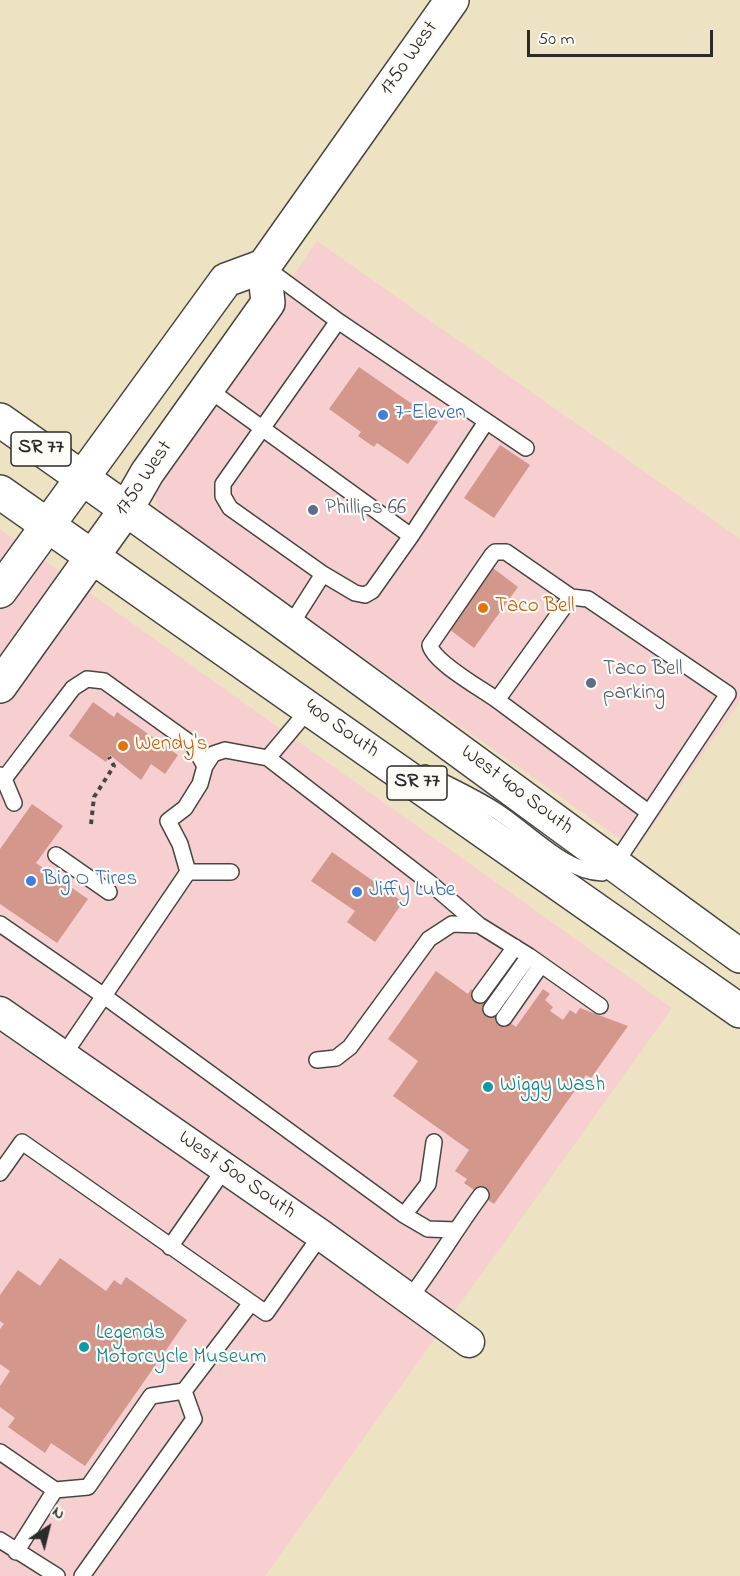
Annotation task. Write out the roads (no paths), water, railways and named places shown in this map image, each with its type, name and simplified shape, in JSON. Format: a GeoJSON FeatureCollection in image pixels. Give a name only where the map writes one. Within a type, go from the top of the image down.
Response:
{"type":"FeatureCollection","features":[{"type":"Feature","properties":{"kind":"main road","name":"1750 West"},"geometry":{"type":"LineString","coordinates":[[0,686],[127,508],[147,473],[268,303],[264,266],[452,0]]}},
{"type":"Feature","properties":{"kind":"main road"},"geometry":{"type":"LineString","coordinates":[[0,591],[226,280],[264,266]]}},
{"type":"Feature","properties":{"kind":"main road","name":"SR 77"},"geometry":{"type":"LineString","coordinates":[[0,420],[127,508],[290,626]]}},
{"type":"Feature","properties":{"kind":"main road","name":"400 South"},"geometry":{"type":"LineString","coordinates":[[0,492],[93,555],[740,1011]]}},
{"type":"Feature","properties":{"kind":"main road","name":"West 400 South"},"geometry":{"type":"LineString","coordinates":[[290,626],[615,864]]}},
{"type":"Feature","properties":{"kind":"main road","name":"SR 77"},"geometry":{"type":"LineString","coordinates":[[615,864],[740,956]]}},
{"type":"Feature","properties":{"kind":"street","name":"West 500 South"},"geometry":{"type":"LineString","coordinates":[[0,1012],[321,1235],[469,1342]]}},
{"type":"Feature","properties":{"kind":"lane"},"geometry":{"type":"LineString","coordinates":[[264,266],[338,321],[526,448]]}},
{"type":"Feature","properties":{"kind":"lane"},"geometry":{"type":"LineString","coordinates":[[338,321],[224,484],[223,496],[230,508],[323,574],[355,593],[365,595],[372,591],[486,422]]}},
{"type":"Feature","properties":{"kind":"lane"},"geometry":{"type":"LineString","coordinates":[[208,389],[411,536]]}},
{"type":"Feature","properties":{"kind":"lane"},"geometry":{"type":"LineString","coordinates":[[350,736],[487,806],[555,854],[584,870],[602,873],[615,864],[728,694],[588,598],[571,597],[506,552],[501,551],[492,555],[430,645],[431,649],[439,659],[648,812]]}},
{"type":"Feature","properties":{"kind":"lane"},"geometry":{"type":"LineString","coordinates":[[290,626],[323,574]]}},
{"type":"Feature","properties":{"kind":"lane"},"geometry":{"type":"LineString","coordinates":[[497,700],[571,597]]}},
{"type":"Feature","properties":{"kind":"lane"},"geometry":{"type":"LineString","coordinates":[[14,803],[2,777],[38,736],[73,688],[87,679],[104,681],[194,745],[205,766]]}},
{"type":"Feature","properties":{"kind":"lane"},"geometry":{"type":"LineString","coordinates":[[268,758],[310,708]]}},
{"type":"Feature","properties":{"kind":"lane"},"geometry":{"type":"LineString","coordinates":[[63,1056],[188,873],[180,844],[168,821],[185,808],[200,784],[205,766],[213,754],[225,750],[268,758],[430,883],[479,925],[600,1006]]}},
{"type":"Feature","properties":{"kind":"lane"},"geometry":{"type":"LineString","coordinates":[[56,855],[109,892]]}},
{"type":"Feature","properties":{"kind":"lane"},"geometry":{"type":"LineString","coordinates":[[188,873],[231,872]]}},
{"type":"Feature","properties":{"kind":"lane"},"geometry":{"type":"LineString","coordinates":[[0,924],[104,996],[404,1215],[428,1229],[456,1230]]}},
{"type":"Feature","properties":{"kind":"lane"},"geometry":{"type":"LineString","coordinates":[[316,1060],[336,1058],[350,1047],[429,939],[452,924],[479,925]]}},
{"type":"Feature","properties":{"kind":"lane"},"geometry":{"type":"LineString","coordinates":[[480,995],[515,947]]}},
{"type":"Feature","properties":{"kind":"lane"},"geometry":{"type":"LineString","coordinates":[[497,1014],[535,961]]}},
{"type":"Feature","properties":{"kind":"lane"},"geometry":{"type":"LineString","coordinates":[[0,1173],[22,1142],[266,1313],[321,1235]]}},
{"type":"Feature","properties":{"kind":"lane"},"geometry":{"type":"LineString","coordinates":[[404,1215],[428,1184],[434,1142]]}},
{"type":"Feature","properties":{"kind":"lane"},"geometry":{"type":"LineString","coordinates":[[170,1247],[225,1168]]}},
{"type":"Feature","properties":{"kind":"lane"},"geometry":{"type":"LineString","coordinates":[[409,1299],[434,1267],[456,1230],[481,1195]]}},
{"type":"Feature","properties":{"kind":"lane"},"geometry":{"type":"LineString","coordinates":[[0,1452],[55,1490],[88,1486],[151,1396],[184,1391],[251,1303]]}},
{"type":"Feature","properties":{"kind":"lane"},"geometry":{"type":"LineString","coordinates":[[82,1576],[194,1419],[184,1391]]}},
{"type":"Feature","properties":{"kind":"lane"},"geometry":{"type":"LineString","coordinates":[[16,1552],[55,1490]]}},
{"type":"Feature","properties":{"kind":"lane"},"geometry":{"type":"LineString","coordinates":[[0,1540],[57,1576]]}},
{"type":"Feature","properties":{"kind":"place","name":"7-Eleven"},"geometry":{"type":"Point","coordinates":[383,415]}},
{"type":"Feature","properties":{"kind":"place","name":"Phillips 66"},"geometry":{"type":"Point","coordinates":[313,510]}},
{"type":"Feature","properties":{"kind":"place","name":"Taco Bell"},"geometry":{"type":"Point","coordinates":[483,608]}},
{"type":"Feature","properties":{"kind":"place","name":"Taco Bell parking"},"geometry":{"type":"Point","coordinates":[591,683]}},
{"type":"Feature","properties":{"kind":"place","name":"Wendy's"},"geometry":{"type":"Point","coordinates":[123,746]}},
{"type":"Feature","properties":{"kind":"place","name":"Big O Tires"},"geometry":{"type":"Point","coordinates":[31,881]}},
{"type":"Feature","properties":{"kind":"place","name":"Jiffy Lube"},"geometry":{"type":"Point","coordinates":[357,892]}},
{"type":"Feature","properties":{"kind":"place","name":"Wiggy Wash"},"geometry":{"type":"Point","coordinates":[488,1087]}},
{"type":"Feature","properties":{"kind":"place","name":"Legends Motorcycle Museum"},"geometry":{"type":"Point","coordinates":[84,1347]}}]}
